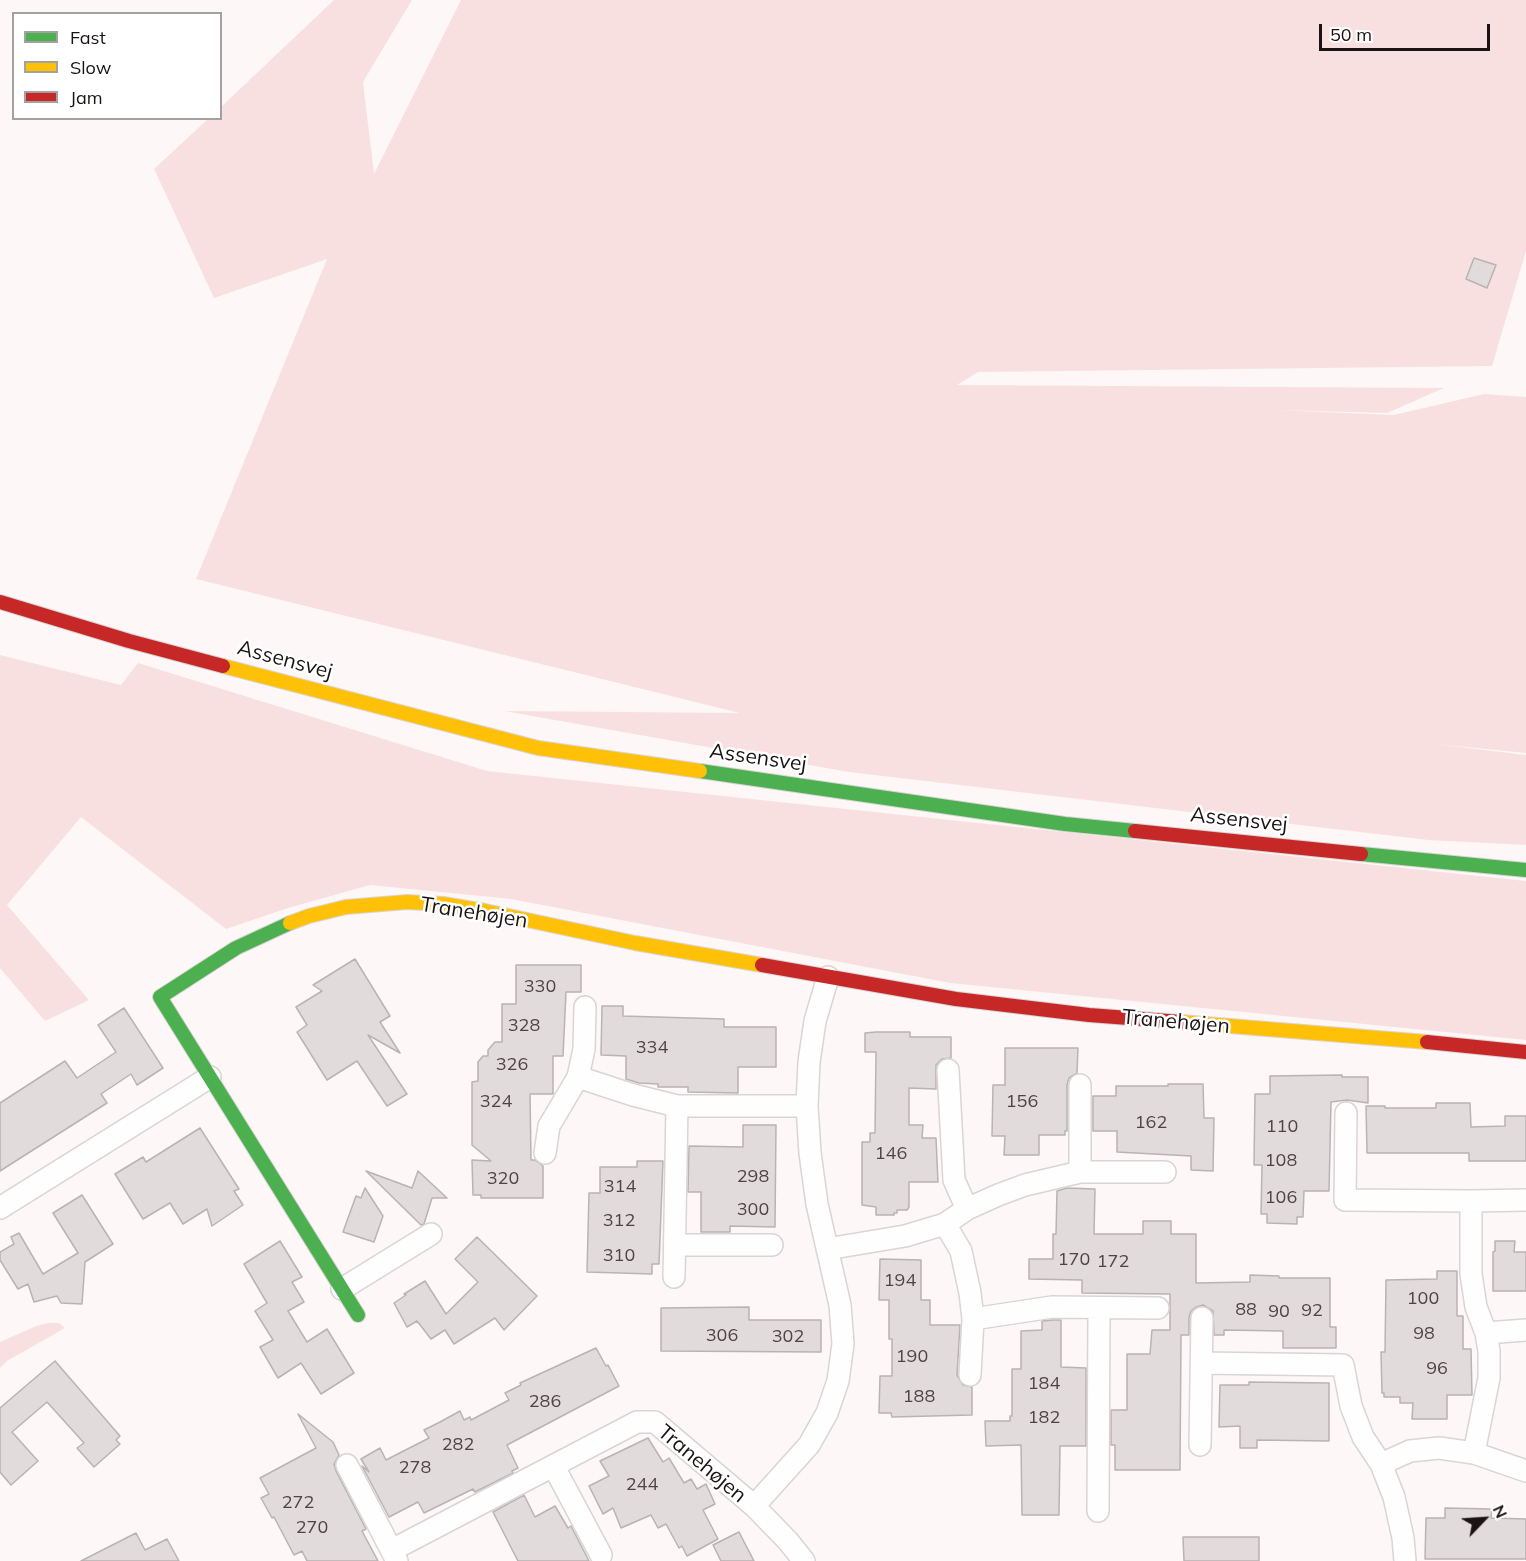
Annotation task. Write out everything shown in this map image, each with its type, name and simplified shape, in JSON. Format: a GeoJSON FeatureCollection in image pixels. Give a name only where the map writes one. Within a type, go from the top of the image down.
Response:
{"type":"FeatureCollection","features":[{"type":"Feature","properties":{"kind":"street","name":"Assensvej"},"geometry":{"type":"LineString","coordinates":[[0,602],[129,641],[538,748],[1065,824],[1526,870]]}},
{"type":"Feature","properties":{"kind":"street","name":"Tranehøjen"},"geometry":{"type":"LineString","coordinates":[[358,1315],[160,997],[236,948],[272,930],[309,916],[346,907],[407,902],[453,906],[635,943],[956,999],[1089,1015],[1489,1047],[1526,1052]]}},
{"type":"Feature","properties":{"kind":"street","name":"Tranehøjen"},"geometry":{"type":"LineString","coordinates":[[754,1506],[809,1445],[827,1413],[838,1381],[843,1344],[840,1305],[816,1194],[807,1106],[809,1062],[815,1021],[828,977]]}},
{"type":"Feature","properties":{"kind":"street"},"geometry":{"type":"LineString","coordinates":[[546,1153],[549,1126],[578,1077],[584,1049],[585,1007]]}},
{"type":"Feature","properties":{"kind":"street"},"geometry":{"type":"LineString","coordinates":[[948,1070],[954,1180],[967,1209]]}},
{"type":"Feature","properties":{"kind":"street"},"geometry":{"type":"LineString","coordinates":[[0,1208],[210,1077]]}},
{"type":"Feature","properties":{"kind":"street"},"geometry":{"type":"LineString","coordinates":[[578,1077],[633,1095],[677,1106],[807,1106]]}},
{"type":"Feature","properties":{"kind":"street"},"geometry":{"type":"LineString","coordinates":[[1080,1085],[1080,1172]]}},
{"type":"Feature","properties":{"kind":"street"},"geometry":{"type":"LineString","coordinates":[[675,1277],[677,1106]]}},
{"type":"Feature","properties":{"kind":"street"},"geometry":{"type":"LineString","coordinates":[[1346,1113],[1346,1200],[1471,1202],[1526,1200]]}},
{"type":"Feature","properties":{"kind":"street"},"geometry":{"type":"LineString","coordinates":[[827,1249],[905,1236],[945,1224],[967,1209],[1025,1185],[1080,1172],[1165,1172]]}},
{"type":"Feature","properties":{"kind":"street"},"geometry":{"type":"LineString","coordinates":[[1471,1202],[1471,1274],[1476,1307],[1486,1333],[1489,1351],[1489,1378],[1474,1453]]}},
{"type":"Feature","properties":{"kind":"street"},"geometry":{"type":"LineString","coordinates":[[945,1224],[961,1251],[974,1319],[970,1375]]}},
{"type":"Feature","properties":{"kind":"street"},"geometry":{"type":"LineString","coordinates":[[342,1289],[431,1234]]}},
{"type":"Feature","properties":{"kind":"street"},"geometry":{"type":"LineString","coordinates":[[675,1245],[772,1245]]}},
{"type":"Feature","properties":{"kind":"street"},"geometry":{"type":"LineString","coordinates":[[974,1319],[1052,1307],[1158,1308]]}},
{"type":"Feature","properties":{"kind":"street"},"geometry":{"type":"LineString","coordinates":[[1098,1511],[1099,1309]]}},
{"type":"Feature","properties":{"kind":"street"},"geometry":{"type":"LineString","coordinates":[[1200,1445],[1202,1318]]}},
{"type":"Feature","properties":{"kind":"street"},"geometry":{"type":"LineString","coordinates":[[1486,1333],[1526,1330]]}},
{"type":"Feature","properties":{"kind":"street"},"geometry":{"type":"LineString","coordinates":[[1202,1363],[1343,1365],[1351,1406],[1363,1437],[1381,1464],[1394,1497],[1403,1538],[1405,1561]]}},
{"type":"Feature","properties":{"kind":"street","name":"Tranehøjen"},"geometry":{"type":"LineString","coordinates":[[347,1465],[395,1556],[637,1422],[655,1422],[754,1506],[788,1540],[804,1561]]}},
{"type":"Feature","properties":{"kind":"street"},"geometry":{"type":"LineString","coordinates":[[1381,1464],[1410,1451],[1439,1448],[1474,1453],[1526,1471]]}},
{"type":"Feature","properties":{"kind":"street"},"geometry":{"type":"LineString","coordinates":[[554,1467],[601,1555]]}},
{"type":"Feature","properties":{"kind":"shaded area"},"geometry":{"type":"Polygon","coordinates":[[[334,0],[412,0],[363,82],[374,174],[461,0],[1526,0],[1526,251],[1492,366],[978,372],[957,385],[1444,388],[1387,413],[1276,410],[1394,415],[1484,394],[1526,397],[1526,753],[1435,744],[1526,755],[1526,845],[1428,840],[849,772],[504,711],[740,713],[196,579],[327,259],[214,298],[154,169],[207,120],[222,120],[222,106],[334,0]]]}},
{"type":"Feature","properties":{"kind":"shaded area"},"geometry":{"type":"Polygon","coordinates":[[[0,655],[121,685],[138,663],[487,771],[1526,881],[1526,1040],[950,983],[511,899],[370,885],[288,908],[226,929],[81,817],[7,905],[89,1000],[45,1021],[0,968],[0,655]]]}},
{"type":"Feature","properties":{"kind":"shaded area"},"geometry":{"type":"Polygon","coordinates":[[[48,1323],[59,1323],[65,1328],[7,1361],[0,1368],[0,1342],[48,1323]]]}},
{"type":"Feature","properties":{"kind":"building"},"geometry":{"type":"Polygon","coordinates":[[[1474,258],[1496,265],[1487,288],[1466,279],[1474,258]]]}},
{"type":"Feature","properties":{"kind":"building"},"geometry":{"type":"Polygon","coordinates":[[[355,959],[390,1016],[380,1022],[400,1053],[368,1035],[407,1094],[387,1106],[357,1061],[327,1080],[297,1032],[307,1025],[296,1007],[322,991],[313,985],[355,959]]]}},
{"type":"Feature","properties":{"kind":"building"},"geometry":{"type":"Polygon","coordinates":[[[516,965],[581,965],[581,992],[566,992],[563,1056],[553,1056],[553,1094],[530,1094],[531,1160],[543,1166],[543,1198],[481,1198],[481,1195],[473,1195],[472,1160],[491,1161],[472,1145],[472,1082],[478,1081],[478,1062],[483,1056],[488,1056],[488,1050],[495,1042],[502,1042],[502,1004],[516,1004],[516,965]]]}},
{"type":"Feature","properties":{"kind":"building"},"geometry":{"type":"Polygon","coordinates":[[[602,1006],[623,1006],[623,1016],[724,1019],[724,1027],[776,1027],[776,1067],[738,1067],[738,1093],[688,1092],[688,1087],[658,1087],[658,1084],[639,1083],[626,1079],[626,1056],[601,1055],[602,1006]]]}},
{"type":"Feature","properties":{"kind":"building"},"geometry":{"type":"Polygon","coordinates":[[[124,1008],[163,1068],[137,1085],[131,1074],[101,1094],[107,1103],[0,1171],[0,1103],[65,1061],[77,1078],[116,1052],[98,1025],[124,1008]]]}},
{"type":"Feature","properties":{"kind":"building"},"geometry":{"type":"Polygon","coordinates":[[[910,1032],[910,1037],[951,1037],[951,1058],[942,1059],[936,1065],[936,1089],[909,1088],[909,1125],[923,1125],[922,1138],[936,1138],[938,1182],[909,1182],[909,1207],[907,1210],[897,1210],[894,1215],[876,1215],[876,1207],[862,1205],[862,1142],[870,1142],[870,1133],[875,1133],[876,1052],[865,1052],[865,1033],[910,1032]]]}},
{"type":"Feature","properties":{"kind":"building"},"geometry":{"type":"Polygon","coordinates":[[[1005,1048],[1078,1048],[1077,1073],[1069,1078],[1067,1085],[1067,1131],[1065,1135],[1039,1135],[1039,1155],[1004,1155],[1005,1136],[992,1136],[993,1085],[1005,1085],[1005,1048]]]}},
{"type":"Feature","properties":{"kind":"building"},"geometry":{"type":"Polygon","coordinates":[[[1342,1075],[1342,1077],[1368,1077],[1368,1103],[1347,1100],[1331,1102],[1329,1191],[1304,1191],[1303,1217],[1297,1217],[1297,1224],[1267,1223],[1267,1214],[1261,1214],[1262,1165],[1254,1165],[1255,1094],[1270,1094],[1270,1076],[1342,1075]]]}},
{"type":"Feature","properties":{"kind":"building"},"geometry":{"type":"Polygon","coordinates":[[[1168,1084],[1203,1084],[1204,1118],[1214,1118],[1213,1171],[1191,1170],[1191,1156],[1117,1152],[1117,1131],[1093,1131],[1093,1096],[1116,1096],[1116,1086],[1168,1086],[1168,1084]]]}},
{"type":"Feature","properties":{"kind":"building"},"geometry":{"type":"Polygon","coordinates":[[[1436,1103],[1470,1103],[1471,1127],[1505,1126],[1505,1116],[1526,1116],[1526,1161],[1469,1161],[1469,1153],[1367,1153],[1366,1106],[1436,1108],[1436,1103]]]}},
{"type":"Feature","properties":{"kind":"building"},"geometry":{"type":"Polygon","coordinates":[[[743,1125],[776,1125],[775,1227],[730,1226],[730,1232],[701,1232],[701,1192],[688,1192],[689,1146],[743,1147],[743,1125]]]}},
{"type":"Feature","properties":{"kind":"building"},"geometry":{"type":"Polygon","coordinates":[[[200,1128],[239,1189],[234,1191],[243,1205],[212,1226],[207,1209],[183,1224],[170,1203],[143,1219],[115,1174],[143,1157],[146,1162],[200,1128]]]}},
{"type":"Feature","properties":{"kind":"building"},"geometry":{"type":"Polygon","coordinates":[[[637,1161],[663,1161],[659,1264],[652,1264],[652,1274],[587,1272],[589,1193],[600,1193],[600,1167],[637,1167],[637,1161]]]}},
{"type":"Feature","properties":{"kind":"building"},"geometry":{"type":"Polygon","coordinates":[[[366,1171],[412,1188],[418,1171],[447,1198],[432,1198],[424,1224],[421,1225],[366,1171]]]}},
{"type":"Feature","properties":{"kind":"building"},"geometry":{"type":"Polygon","coordinates":[[[365,1188],[383,1216],[374,1242],[343,1232],[356,1196],[361,1198],[365,1188]]]}},
{"type":"Feature","properties":{"kind":"building"},"geometry":{"type":"Polygon","coordinates":[[[1067,1188],[1095,1189],[1094,1234],[1143,1234],[1143,1221],[1171,1221],[1171,1234],[1196,1234],[1196,1283],[1250,1282],[1250,1275],[1279,1276],[1279,1278],[1330,1278],[1330,1327],[1336,1327],[1336,1348],[1283,1348],[1283,1331],[1224,1330],[1224,1335],[1214,1335],[1213,1311],[1203,1305],[1196,1307],[1191,1311],[1189,1317],[1189,1335],[1181,1335],[1180,1470],[1115,1470],[1115,1445],[1111,1445],[1111,1410],[1127,1410],[1127,1354],[1150,1354],[1152,1330],[1170,1330],[1170,1294],[1082,1293],[1082,1280],[1029,1279],[1029,1259],[1053,1259],[1057,1191],[1067,1188]]]}},
{"type":"Feature","properties":{"kind":"building"},"geometry":{"type":"Polygon","coordinates":[[[82,1195],[113,1244],[85,1262],[82,1304],[61,1303],[57,1296],[34,1302],[28,1284],[18,1289],[0,1260],[0,1252],[14,1244],[11,1237],[19,1233],[43,1274],[78,1253],[53,1213],[82,1195]]]}},
{"type":"Feature","properties":{"kind":"building"},"geometry":{"type":"Polygon","coordinates":[[[477,1237],[537,1296],[504,1330],[495,1318],[454,1344],[445,1330],[431,1339],[417,1321],[407,1327],[394,1303],[406,1295],[404,1294],[425,1281],[446,1314],[478,1282],[455,1259],[477,1237]]]}},
{"type":"Feature","properties":{"kind":"building"},"geometry":{"type":"Polygon","coordinates":[[[280,1241],[302,1277],[292,1282],[304,1302],[288,1311],[307,1342],[327,1329],[354,1373],[321,1394],[301,1363],[278,1378],[260,1347],[273,1340],[255,1311],[267,1303],[244,1264],[280,1241]]]}},
{"type":"Feature","properties":{"kind":"building"},"geometry":{"type":"Polygon","coordinates":[[[1495,1241],[1515,1241],[1514,1252],[1526,1252],[1526,1291],[1493,1291],[1495,1241]]]}},
{"type":"Feature","properties":{"kind":"building"},"geometry":{"type":"Polygon","coordinates":[[[880,1259],[921,1260],[921,1300],[930,1300],[930,1325],[960,1325],[957,1375],[963,1385],[972,1387],[972,1415],[892,1417],[891,1413],[879,1413],[880,1376],[892,1376],[889,1300],[879,1300],[880,1259]]]}},
{"type":"Feature","properties":{"kind":"building"},"geometry":{"type":"Polygon","coordinates":[[[1437,1271],[1457,1271],[1457,1316],[1463,1316],[1463,1349],[1471,1349],[1472,1395],[1447,1395],[1447,1419],[1412,1419],[1413,1403],[1400,1403],[1400,1397],[1384,1397],[1382,1393],[1381,1352],[1385,1352],[1386,1280],[1437,1279],[1437,1271]]]}},
{"type":"Feature","properties":{"kind":"building"},"geometry":{"type":"Polygon","coordinates":[[[749,1307],[749,1320],[821,1320],[821,1352],[661,1351],[661,1308],[749,1307]]]}},
{"type":"Feature","properties":{"kind":"building"},"geometry":{"type":"Polygon","coordinates":[[[1061,1320],[1061,1367],[1086,1368],[1086,1446],[1060,1446],[1059,1515],[1022,1515],[1021,1445],[986,1446],[985,1421],[1010,1421],[1010,1416],[1012,1416],[1012,1369],[1021,1369],[1021,1331],[1042,1330],[1042,1321],[1061,1320]]]}},
{"type":"Feature","properties":{"kind":"building"},"geometry":{"type":"Polygon","coordinates":[[[596,1348],[619,1386],[507,1445],[518,1468],[512,1471],[513,1473],[475,1492],[473,1489],[424,1513],[418,1502],[389,1517],[362,1466],[369,1472],[361,1459],[380,1448],[386,1460],[429,1438],[424,1430],[460,1411],[464,1420],[470,1417],[471,1420],[509,1400],[505,1393],[521,1385],[520,1383],[596,1348]]]}},
{"type":"Feature","properties":{"kind":"building"},"geometry":{"type":"Polygon","coordinates":[[[55,1361],[120,1436],[116,1440],[120,1444],[94,1467],[77,1448],[84,1443],[47,1402],[12,1432],[38,1461],[11,1485],[0,1472],[0,1408],[55,1361]]]}},
{"type":"Feature","properties":{"kind":"building"},"geometry":{"type":"Polygon","coordinates":[[[1249,1382],[1329,1383],[1329,1441],[1257,1440],[1257,1448],[1240,1448],[1240,1426],[1219,1427],[1220,1385],[1249,1385],[1249,1382]]]}},
{"type":"Feature","properties":{"kind":"building"},"geometry":{"type":"Polygon","coordinates":[[[298,1414],[333,1442],[339,1455],[334,1464],[336,1471],[366,1529],[362,1531],[378,1561],[307,1561],[302,1551],[294,1555],[261,1498],[269,1494],[260,1478],[316,1448],[298,1414]]]}},
{"type":"Feature","properties":{"kind":"building"},"geometry":{"type":"Polygon","coordinates":[[[648,1438],[663,1462],[669,1458],[684,1483],[691,1479],[697,1489],[706,1484],[715,1504],[703,1510],[718,1539],[687,1556],[682,1546],[679,1548],[666,1524],[658,1528],[651,1515],[621,1528],[613,1508],[603,1514],[589,1486],[609,1476],[600,1461],[648,1438]]]}},
{"type":"Feature","properties":{"kind":"building"},"geometry":{"type":"Polygon","coordinates":[[[524,1495],[535,1517],[555,1506],[568,1528],[571,1526],[589,1561],[518,1561],[493,1512],[524,1495]]]}},
{"type":"Feature","properties":{"kind":"building"},"geometry":{"type":"Polygon","coordinates":[[[1445,1508],[1492,1509],[1491,1518],[1526,1519],[1526,1559],[1425,1559],[1426,1518],[1445,1518],[1445,1508]]]}},
{"type":"Feature","properties":{"kind":"building"},"geometry":{"type":"Polygon","coordinates":[[[739,1532],[754,1561],[721,1561],[713,1545],[739,1532]]]}},
{"type":"Feature","properties":{"kind":"building"},"geometry":{"type":"Polygon","coordinates":[[[136,1533],[145,1550],[167,1539],[179,1561],[81,1561],[136,1533]]]}},
{"type":"Feature","properties":{"kind":"building"},"geometry":{"type":"Polygon","coordinates":[[[1183,1537],[1259,1537],[1259,1561],[1184,1561],[1183,1537]]]}},
{"type":"Feature","properties":{"kind":"traffic: fast"},"geometry":{"type":"LineString","coordinates":[[700,771],[1065,824],[1135,831]]}},
{"type":"Feature","properties":{"kind":"traffic: fast"},"geometry":{"type":"LineString","coordinates":[[1361,854],[1526,870]]}},
{"type":"Feature","properties":{"kind":"traffic: fast"},"geometry":{"type":"LineString","coordinates":[[290,923],[236,948],[160,997],[358,1315]]}},
{"type":"Feature","properties":{"kind":"traffic: slow"},"geometry":{"type":"LineString","coordinates":[[223,666],[538,748],[700,771]]}},
{"type":"Feature","properties":{"kind":"traffic: slow"},"geometry":{"type":"LineString","coordinates":[[290,923],[346,907],[407,902],[443,904],[635,943],[762,965]]}},
{"type":"Feature","properties":{"kind":"traffic: slow"},"geometry":{"type":"LineString","coordinates":[[1181,1022],[1427,1042]]}},
{"type":"Feature","properties":{"kind":"traffic: jam"},"geometry":{"type":"LineString","coordinates":[[0,602],[129,641],[223,666]]}},
{"type":"Feature","properties":{"kind":"traffic: jam"},"geometry":{"type":"LineString","coordinates":[[1135,831],[1361,854]]}},
{"type":"Feature","properties":{"kind":"traffic: jam"},"geometry":{"type":"LineString","coordinates":[[762,965],[956,999],[1089,1015],[1181,1022]]}},
{"type":"Feature","properties":{"kind":"traffic: jam"},"geometry":{"type":"LineString","coordinates":[[1427,1042],[1526,1052]]}}]}
